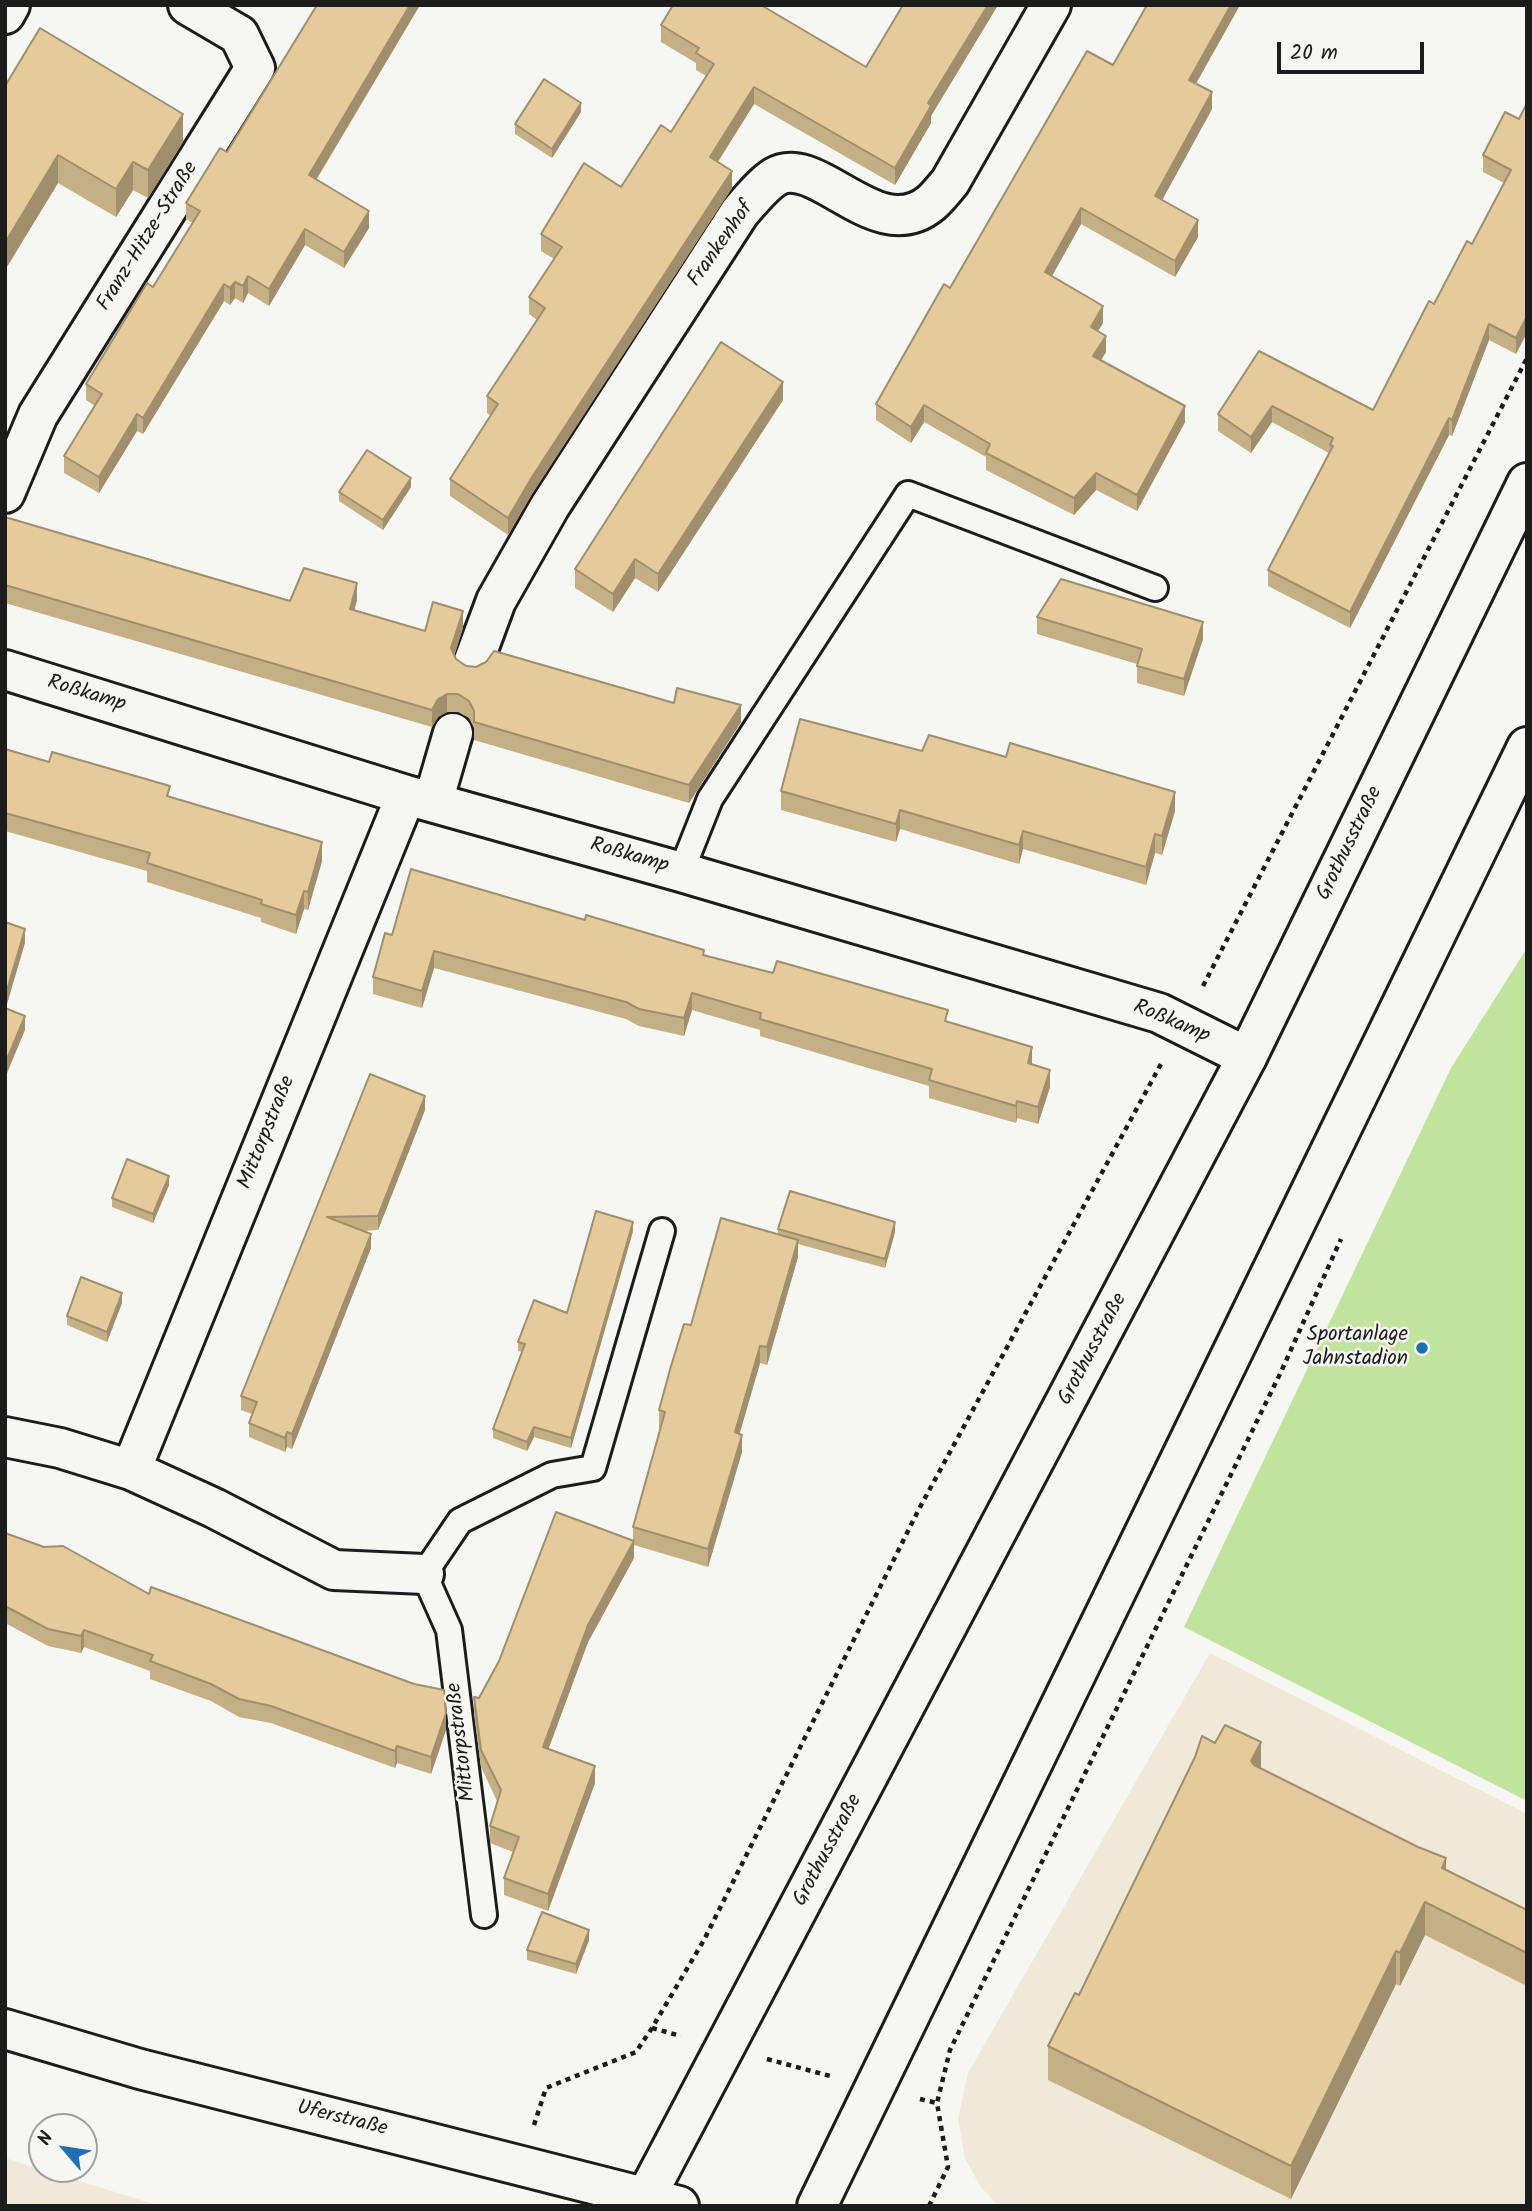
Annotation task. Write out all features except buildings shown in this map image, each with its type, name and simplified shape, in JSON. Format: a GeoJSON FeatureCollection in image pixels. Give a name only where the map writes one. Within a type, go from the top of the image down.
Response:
{"type":"FeatureCollection","features":[{"type":"Feature","properties":{"kind":"main road"},"geometry":{"type":"LineString","coordinates":[[5,14],[10,5]]}},
{"type":"Feature","properties":{"kind":"main road","name":"Franz-Hitze-Straße"},"geometry":{"type":"LineString","coordinates":[[5,493],[38,415],[255,68],[239,35],[188,5]]}},
{"type":"Feature","properties":{"kind":"main road","name":"Frankenhof"},"geometry":{"type":"LineString","coordinates":[[473,663],[496,601],[550,506],[740,212],[776,176],[803,173],[887,215],[911,212],[930,204],[950,183],[1051,5]]}},
{"type":"Feature","properties":{"kind":"main road","name":"Grothusstraße"},"geometry":{"type":"LineString","coordinates":[[656,2202],[1247,1057],[1527,483]]}},
{"type":"Feature","properties":{"kind":"main road","name":"Roßkamp"},"geometry":{"type":"LineString","coordinates":[[5,670],[419,799],[681,872],[1159,1013],[1247,1057]]}},
{"type":"Feature","properties":{"kind":"main road"},"geometry":{"type":"LineString","coordinates":[[419,799],[453,733]]}},
{"type":"Feature","properties":{"kind":"main road"},"geometry":{"type":"LineString","coordinates":[[817,2206],[1527,747]]}},
{"type":"Feature","properties":{"kind":"main road","name":"Mittorpstraße"},"geometry":{"type":"LineString","coordinates":[[131,1470],[419,799]]}},
{"type":"Feature","properties":{"kind":"main road"},"geometry":{"type":"LineString","coordinates":[[5,1437],[60,1448],[131,1470],[214,1508],[334,1570],[424,1574]]}},
{"type":"Feature","properties":{"kind":"main road","name":"Uferstraße"},"geometry":{"type":"LineString","coordinates":[[5,2029],[141,2069],[656,2202]]}},
{"type":"Feature","properties":{"kind":"lane"},"geometry":{"type":"LineString","coordinates":[[681,872],[710,799],[908,494],[1155,588]]}},
{"type":"Feature","properties":{"kind":"lane"},"geometry":{"type":"LineString","coordinates":[[424,1574],[460,1521],[552,1475],[593,1468],[662,1231]]}},
{"type":"Feature","properties":{"kind":"lane","name":"Mittorpstraße"},"geometry":{"type":"LineString","coordinates":[[424,1574],[449,1630],[484,1915]]}},
{"type":"Feature","properties":{"kind":"path"},"geometry":{"type":"LineString","coordinates":[[1197,998],[1527,358]]}},
{"type":"Feature","properties":{"kind":"path"},"geometry":{"type":"LineString","coordinates":[[540,2106],[546,2088],[636,2052],[652,2028],[704,1940],[919,1508],[1168,1053]]}},
{"type":"Feature","properties":{"kind":"path"},"geometry":{"type":"LineString","coordinates":[[929,2206],[948,2167],[937,2103],[950,2050],[1280,1374],[1343,1236]]}},
{"type":"Feature","properties":{"kind":"path"},"geometry":{"type":"LineString","coordinates":[[652,2028],[676,2034]]}},
{"type":"Feature","properties":{"kind":"path"},"geometry":{"type":"LineString","coordinates":[[779,2062],[840,2078]]}},
{"type":"Feature","properties":{"kind":"shaded area"},"geometry":{"type":"Polygon","coordinates":[[[1210,1653],[1527,1814],[1527,2206],[998,2206],[981,2187],[965,2159],[958,2119],[968,2073],[1210,1653]]]}},
{"type":"Feature","properties":{"kind":"shaded area"},"geometry":{"type":"Polygon","coordinates":[[[5,2158],[28,2165],[28,2183],[86,2183],[160,2206],[5,2206],[5,2158]]]}},
{"type":"Feature","properties":{"kind":"green space","name":"Sportanlage Jahnstadion"},"geometry":{"type":"Polygon","coordinates":[[[1527,948],[1527,1801],[1184,1627],[1451,1068],[1527,948]]]}},
{"type":"Feature","properties":{"kind":"place","name":"Sportanlage Jahnstadion"},"geometry":{"type":"Point","coordinates":[1422,1348]}}]}
